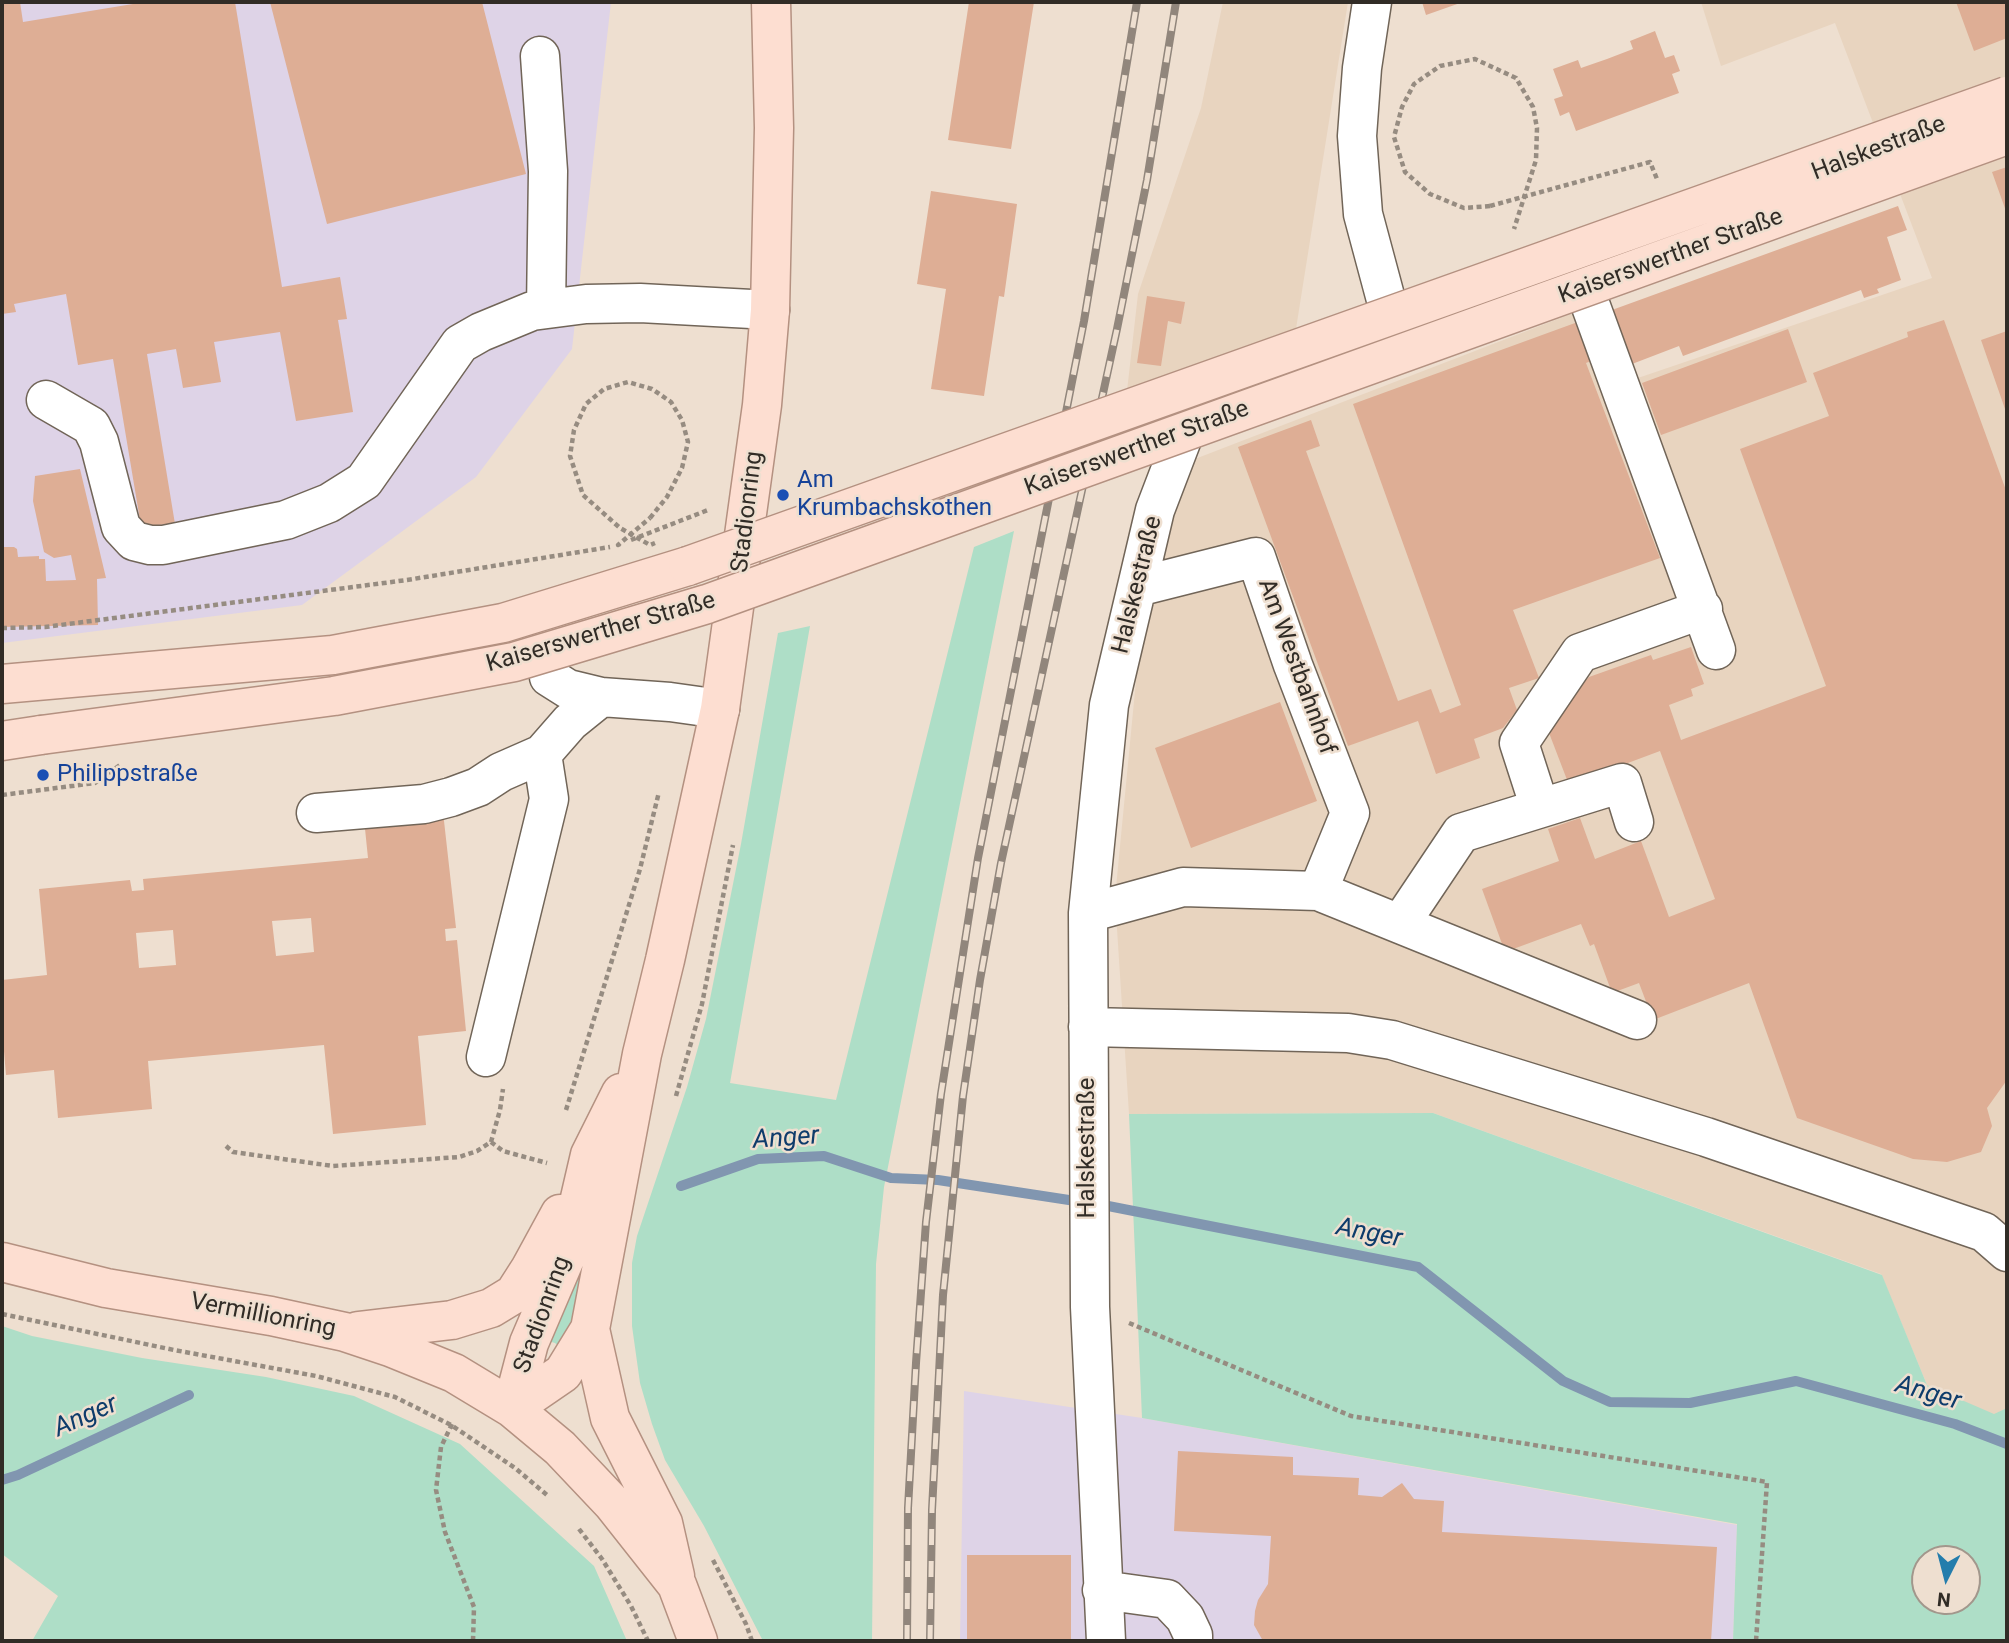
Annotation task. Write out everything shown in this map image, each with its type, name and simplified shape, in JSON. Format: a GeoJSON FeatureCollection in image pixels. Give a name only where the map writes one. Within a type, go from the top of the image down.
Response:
{"type":"FeatureCollection","features":[{"type":"Feature","properties":{"kind":"main road","name":"Stadionring"},"geometry":{"type":"LineString","coordinates":[[512,1408],[563,1373],[590,1329],[642,1054],[720,709],[760,418],[770,310],[774,128],[771,2]]}},
{"type":"Feature","properties":{"kind":"main road","name":"Kaiserswerther Straße"},"geometry":{"type":"LineString","coordinates":[[6,684],[333,655],[503,623],[700,562],[2007,99]]}},
{"type":"Feature","properties":{"kind":"main road","name":"Kaiserswerther Straße"},"geometry":{"type":"LineString","coordinates":[[2,741],[334,696],[514,662],[707,604],[2007,135]]}},
{"type":"Feature","properties":{"kind":"main road","name":"Stadionring"},"geometry":{"type":"LineString","coordinates":[[512,1408],[529,1343],[567,1254],[590,1155],[642,1054]]}},
{"type":"Feature","properties":{"kind":"main road"},"geometry":{"type":"LineString","coordinates":[[345,1332],[452,1320],[491,1308],[514,1294],[544,1244],[590,1155]]}},
{"type":"Feature","properties":{"kind":"main road","name":"Vermillionring"},"geometry":{"type":"LineString","coordinates":[[2,1262],[106,1288],[271,1316],[345,1332],[454,1373],[512,1408],[560,1448],[604,1495],[677,1585]]}},
{"type":"Feature","properties":{"kind":"main road"},"geometry":{"type":"LineString","coordinates":[[590,1329],[610,1418],[663,1523],[677,1585],[698,1641]]}},
{"type":"Feature","properties":{"kind":"street"},"geometry":{"type":"LineString","coordinates":[[1372,2],[1362,68],[1357,136],[1363,214],[1400,343],[2007,125]]}},
{"type":"Feature","properties":{"kind":"street"},"geometry":{"type":"LineString","coordinates":[[540,56],[548,171],[546,309]]}},
{"type":"Feature","properties":{"kind":"street","name":"Halskestraße"},"geometry":{"type":"LineString","coordinates":[[1106,1641],[1088,1228],[1088,913],[1109,705],[1155,510],[1199,395],[1678,225],[2007,99]]}},
{"type":"Feature","properties":{"kind":"street"},"geometry":{"type":"LineString","coordinates":[[1581,279],[1717,650]]}},
{"type":"Feature","properties":{"kind":"street"},"geometry":{"type":"LineString","coordinates":[[46,400],[91,426],[99,442],[121,527],[134,541],[163,545],[286,520],[329,503],[364,481],[460,344],[481,332],[532,311],[586,304],[640,303],[770,310]]}},
{"type":"Feature","properties":{"kind":"street","name":"Am Westbahnhof"},"geometry":{"type":"LineString","coordinates":[[1137,587],[1256,556],[1293,665],[1350,813],[1318,891]]}},
{"type":"Feature","properties":{"kind":"street"},"geometry":{"type":"LineString","coordinates":[[1540,808],[1519,743],[1580,653],[1703,609]]}},
{"type":"Feature","properties":{"kind":"street"},"geometry":{"type":"LineString","coordinates":[[550,677],[568,689],[601,697],[720,709]]}},
{"type":"Feature","properties":{"kind":"street"},"geometry":{"type":"LineString","coordinates":[[316,813],[424,804],[478,787],[500,772],[542,754],[570,722],[601,697]]}},
{"type":"Feature","properties":{"kind":"street"},"geometry":{"type":"LineString","coordinates":[[486,1057],[549,799],[542,754]]}},
{"type":"Feature","properties":{"kind":"street"},"geometry":{"type":"LineString","coordinates":[[1401,925],[1461,833],[1622,783],[1634,822]]}},
{"type":"Feature","properties":{"kind":"street"},"geometry":{"type":"LineString","coordinates":[[1088,913],[1183,887],[1318,891],[1637,1020]]}},
{"type":"Feature","properties":{"kind":"street"},"geometry":{"type":"LineString","coordinates":[[1088,1027],[1348,1033],[1392,1040],[1999,1231]]}},
{"type":"Feature","properties":{"kind":"street"},"geometry":{"type":"LineString","coordinates":[[1102,1590],[1167,1599],[1185,1618],[1193,1641]]}},
{"type":"Feature","properties":{"kind":"path"},"geometry":{"type":"LineString","coordinates":[[1512,237],[1536,160],[1537,128],[1533,107],[1516,78],[1475,59],[1440,66],[1415,84],[1402,107],[1394,137],[1405,172],[1430,194],[1464,208],[1490,206],[1650,162],[1678,225]]}},
{"type":"Feature","properties":{"kind":"path"},"geometry":{"type":"LineString","coordinates":[[650,518],[667,496],[682,468],[688,442],[682,420],[671,402],[652,389],[628,382],[604,389],[586,404],[574,430],[570,456],[583,495],[620,528],[650,545]]}},
{"type":"Feature","properties":{"kind":"path"},"geometry":{"type":"LineString","coordinates":[[2,628],[45,627],[407,580],[618,545]]}},
{"type":"Feature","properties":{"kind":"path"},"geometry":{"type":"LineString","coordinates":[[566,1111],[636,881],[660,789]]}},
{"type":"Feature","properties":{"kind":"path"},"geometry":{"type":"LineString","coordinates":[[226,1146],[233,1152],[333,1166],[458,1157],[477,1151],[491,1142],[500,1110],[504,1062],[486,1057]]}},
{"type":"Feature","properties":{"kind":"path"},"geometry":{"type":"LineString","coordinates":[[491,1142],[503,1151],[547,1163],[542,1174]]}},
{"type":"Feature","properties":{"kind":"path"},"geometry":{"type":"LineString","coordinates":[[1090,1307],[1351,1416],[1767,1482],[1756,1641]]}},
{"type":"Feature","properties":{"kind":"path"},"geometry":{"type":"LineString","coordinates":[[2,1314],[316,1376],[395,1397],[451,1425],[515,1468],[555,1501]]}},
{"type":"Feature","properties":{"kind":"path"},"geometry":{"type":"LineString","coordinates":[[451,1425],[441,1447],[436,1490],[445,1532],[474,1608],[473,1641]]}},
{"type":"Feature","properties":{"kind":"path"},"geometry":{"type":"LineString","coordinates":[[572,1520],[602,1559],[631,1606],[648,1641]]}},
{"type":"Feature","properties":{"kind":"shaded area"},"geometry":{"type":"Polygon","coordinates":[[[2,2],[611,2],[572,349],[476,477],[302,605],[2,643],[2,2]]]}},
{"type":"Feature","properties":{"kind":"shaded area"},"geometry":{"type":"Polygon","coordinates":[[[1223,2],[1348,2],[1295,335],[1127,391],[1138,294],[1201,108],[1223,2]]]}},
{"type":"Feature","properties":{"kind":"shaded area"},"geometry":{"type":"Polygon","coordinates":[[[1701,2],[2007,2],[2007,1408],[1994,1415],[1927,1385],[1881,1274],[1433,1113],[1129,1114],[1115,898],[1156,474],[1602,302],[1632,380],[1932,278],[1835,23],[1721,66],[1701,2]]]}},
{"type":"Feature","properties":{"kind":"shaded area"},"geometry":{"type":"Polygon","coordinates":[[[964,1391],[1142,1418],[1737,1525],[1733,1641],[960,1641],[964,1391]]]}},
{"type":"Feature","properties":{"kind":"green space"},"geometry":{"type":"Polygon","coordinates":[[[1014,531],[884,1187],[876,1264],[872,1641],[763,1641],[704,1526],[665,1460],[652,1424],[640,1383],[632,1326],[632,1263],[637,1236],[687,1087],[706,1019],[741,844],[778,633],[810,626],[730,1083],[836,1100],[974,547],[1014,531]]]}},
{"type":"Feature","properties":{"kind":"green space"},"geometry":{"type":"Polygon","coordinates":[[[1433,1113],[1882,1275],[1927,1385],[1994,1414],[2007,1408],[2007,1641],[1733,1641],[1737,1524],[1142,1418],[1129,1114],[1433,1113]]]}},
{"type":"Feature","properties":{"kind":"green space"},"geometry":{"type":"Polygon","coordinates":[[[584,1253],[574,1322],[563,1350],[555,1343],[545,1340],[584,1253]]]}},
{"type":"Feature","properties":{"kind":"green space"},"geometry":{"type":"Polygon","coordinates":[[[2,1326],[32,1336],[142,1358],[266,1377],[354,1396],[460,1444],[594,1566],[627,1641],[32,1641],[58,1596],[2,1554],[2,1326]]]}},
{"type":"Feature","properties":{"kind":"building"},"geometry":{"type":"Polygon","coordinates":[[[2,2],[20,2],[23,22],[145,2],[235,2],[282,287],[340,277],[347,319],[338,320],[353,412],[296,421],[280,332],[214,342],[221,382],[183,388],[176,349],[147,354],[175,524],[141,526],[113,359],[78,365],[66,294],[14,304],[16,312],[2,314],[2,2]]]}},
{"type":"Feature","properties":{"kind":"building"},"geometry":{"type":"Polygon","coordinates":[[[270,2],[482,2],[526,174],[327,224],[270,2]]]}},
{"type":"Feature","properties":{"kind":"building"},"geometry":{"type":"Polygon","coordinates":[[[969,2],[1034,2],[1011,149],[948,140],[969,2]]]}},
{"type":"Feature","properties":{"kind":"building"},"geometry":{"type":"Polygon","coordinates":[[[1422,2],[1463,2],[1426,15],[1422,2]]]}},
{"type":"Feature","properties":{"kind":"building"},"geometry":{"type":"Polygon","coordinates":[[[1956,2],[2007,2],[2007,38],[1974,51],[1956,2]]]}},
{"type":"Feature","properties":{"kind":"building"},"geometry":{"type":"Polygon","coordinates":[[[1655,31],[1665,58],[1674,55],[1680,71],[1672,74],[1679,93],[1576,131],[1569,112],[1560,116],[1554,99],[1563,96],[1553,69],[1578,60],[1581,68],[1607,59],[1633,49],[1630,41],[1655,31]]]}},
{"type":"Feature","properties":{"kind":"building"},"geometry":{"type":"Polygon","coordinates":[[[2007,167],[2007,214],[1992,172],[2007,167]]]}},
{"type":"Feature","properties":{"kind":"building"},"geometry":{"type":"Polygon","coordinates":[[[931,191],[1017,204],[1004,297],[999,296],[984,396],[931,389],[946,289],[917,284],[931,191]]]}},
{"type":"Feature","properties":{"kind":"building"},"geometry":{"type":"Polygon","coordinates":[[[1898,206],[1907,230],[1887,237],[1901,280],[1877,289],[1879,293],[1864,298],[1861,290],[1683,356],[1679,346],[1632,364],[1612,310],[1898,206]]]}},
{"type":"Feature","properties":{"kind":"building"},"geometry":{"type":"Polygon","coordinates":[[[1147,296],[1185,302],[1181,324],[1168,321],[1161,366],[1137,363],[1147,296]]]}},
{"type":"Feature","properties":{"kind":"building"},"geometry":{"type":"Polygon","coordinates":[[[1586,319],[1600,357],[1586,363],[1660,558],[1513,610],[1539,678],[1509,688],[1517,710],[1503,728],[1474,739],[1480,758],[1436,774],[1418,721],[1348,746],[1238,447],[1311,420],[1320,446],[1306,451],[1398,701],[1431,689],[1440,713],[1461,705],[1353,404],[1586,319]]]}},
{"type":"Feature","properties":{"kind":"building"},"geometry":{"type":"Polygon","coordinates":[[[1944,320],[2007,493],[2007,1080],[1987,1108],[1992,1126],[1981,1152],[1947,1162],[1913,1159],[1797,1118],[1749,983],[1653,1020],[1639,983],[1612,993],[1594,944],[1590,946],[1581,924],[1505,952],[1482,889],[1559,861],[1548,829],[1580,818],[1595,859],[1641,841],[1669,917],[1715,899],[1660,751],[1569,785],[1546,725],[1589,677],[1651,655],[1653,660],[1691,647],[1704,684],[1691,689],[1693,696],[1669,705],[1681,740],[1826,686],[1740,449],[1829,416],[1813,373],[1908,337],[1907,332],[1944,320]]]}},
{"type":"Feature","properties":{"kind":"building"},"geometry":{"type":"Polygon","coordinates":[[[1788,329],[1807,382],[1661,435],[1642,383],[1788,329]]]}},
{"type":"Feature","properties":{"kind":"building"},"geometry":{"type":"Polygon","coordinates":[[[2007,331],[2007,408],[2005,409],[1981,340],[2007,331]]]}},
{"type":"Feature","properties":{"kind":"building"},"geometry":{"type":"Polygon","coordinates":[[[80,469],[106,578],[97,579],[98,625],[2,627],[2,547],[14,547],[18,557],[39,556],[39,559],[45,559],[46,581],[76,580],[71,555],[54,558],[44,552],[33,501],[35,476],[80,469]]]}},
{"type":"Feature","properties":{"kind":"building"},"geometry":{"type":"Polygon","coordinates":[[[1280,702],[1317,801],[1191,848],[1155,748],[1280,702]]]}},
{"type":"Feature","properties":{"kind":"building"},"geometry":{"type":"Polygon","coordinates":[[[443,812],[456,928],[445,929],[446,941],[457,940],[466,1031],[418,1036],[426,1125],[333,1134],[324,1045],[148,1061],[152,1109],[58,1118],[54,1070],[6,1075],[2,980],[47,975],[39,889],[130,880],[132,891],[144,890],[143,879],[368,858],[364,819],[443,812]],[[311,918],[272,921],[276,956],[314,952],[311,918]],[[173,930],[136,933],[139,968],[176,965],[173,930]]]}},
{"type":"Feature","properties":{"kind":"building"},"geometry":{"type":"Polygon","coordinates":[[[1178,1451],[1293,1457],[1293,1475],[1359,1478],[1358,1495],[1382,1497],[1402,1483],[1414,1499],[1444,1501],[1442,1532],[1717,1547],[1711,1641],[1263,1641],[1254,1625],[1255,1611],[1268,1584],[1271,1536],[1174,1531],[1178,1451]]]}},
{"type":"Feature","properties":{"kind":"building"},"geometry":{"type":"Polygon","coordinates":[[[967,1555],[1071,1555],[1071,1641],[967,1641],[967,1555]]]}},
{"type":"Feature","properties":{"kind":"waterway","name":"Anger"},"geometry":{"type":"LineString","coordinates":[[681,1186],[758,1159],[824,1156],[891,1178],[938,1180],[1082,1202]]}},
{"type":"Feature","properties":{"kind":"waterway","name":"Anger"},"geometry":{"type":"LineString","coordinates":[[1098,1204],[1418,1267],[1563,1381],[1610,1402],[1690,1403],[1796,1381],[1955,1424],[2007,1444]]}},
{"type":"Feature","properties":{"kind":"waterway","name":"Anger"},"geometry":{"type":"LineString","coordinates":[[2,1480],[189,1395]]}},
{"type":"Feature","properties":{"kind":"railway"},"geometry":{"type":"LineString","coordinates":[[907,1641],[908,1508],[916,1363],[926,1222],[941,1094],[978,858],[1084,321],[1137,2]]}},
{"type":"Feature","properties":{"kind":"railway"},"geometry":{"type":"LineString","coordinates":[[930,1641],[932,1510],[943,1295],[963,1096],[980,980],[1001,863],[1147,180],[1176,2]]}},
{"type":"Feature","properties":{"kind":"place","name":"Am Krumbachskothen"},"geometry":{"type":"Point","coordinates":[783,495]}},
{"type":"Feature","properties":{"kind":"place","name":"Philippstraße"},"geometry":{"type":"Point","coordinates":[43,775]}}]}
